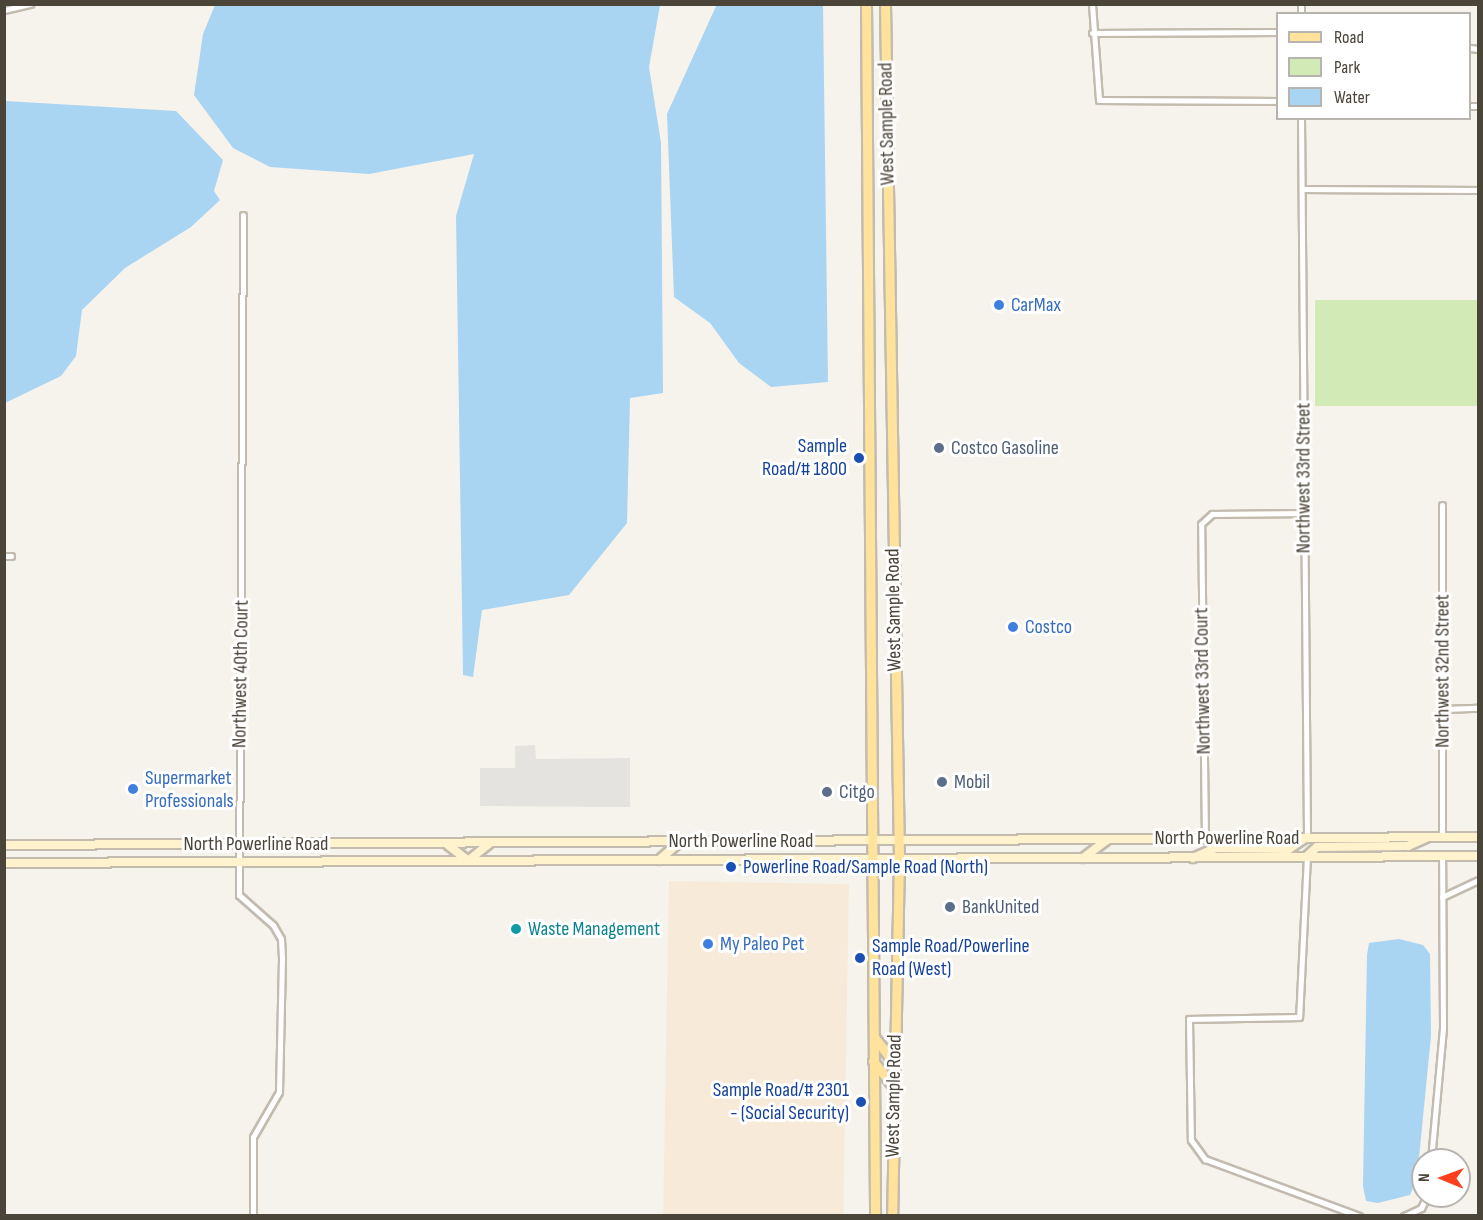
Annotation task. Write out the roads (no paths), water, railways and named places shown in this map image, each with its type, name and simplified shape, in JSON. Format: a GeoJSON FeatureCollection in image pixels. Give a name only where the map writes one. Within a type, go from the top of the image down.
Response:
{"type":"FeatureCollection","features":[{"type":"Feature","properties":{"kind":"main road","name":"West Sample Road"},"geometry":{"type":"LineString","coordinates":[[866,4],[875,1215]]}},
{"type":"Feature","properties":{"kind":"main road","name":"West Sample Road"},"geometry":{"type":"LineString","coordinates":[[885,4],[899,858],[892,1215]]}},
{"type":"Feature","properties":{"kind":"main road"},"geometry":{"type":"LineString","coordinates":[[1193,858],[1215,849],[1289,849],[1306,837]]}},
{"type":"Feature","properties":{"kind":"main road"},"geometry":{"type":"LineString","coordinates":[[1307,856],[1317,847],[1408,846],[1428,837]]}},
{"type":"Feature","properties":{"kind":"main road","name":"North Powerline Road"},"geometry":{"type":"LineString","coordinates":[[4,845],[1479,837]]}},
{"type":"Feature","properties":{"kind":"main road"},"geometry":{"type":"LineString","coordinates":[[1083,858],[1108,839]]}},
{"type":"Feature","properties":{"kind":"main road"},"geometry":{"type":"LineString","coordinates":[[658,860],[680,842]]}},
{"type":"Feature","properties":{"kind":"main road"},"geometry":{"type":"LineString","coordinates":[[445,844],[468,860],[490,843]]}},
{"type":"Feature","properties":{"kind":"main road","name":"North Powerline Road"},"geometry":{"type":"LineString","coordinates":[[4,863],[1479,856]]}},
{"type":"Feature","properties":{"kind":"main road"},"geometry":{"type":"LineString","coordinates":[[873,1035],[895,1064]]}},
{"type":"Feature","properties":{"kind":"main road"},"geometry":{"type":"LineString","coordinates":[[873,1061],[894,1087]]}},
{"type":"Feature","properties":{"kind":"street"},"geometry":{"type":"LineString","coordinates":[[4,10],[30,4]]}},
{"type":"Feature","properties":{"kind":"street"},"geometry":{"type":"LineString","coordinates":[[1092,4],[1092,33],[1099,100],[1276,101]]}},
{"type":"Feature","properties":{"kind":"street"},"geometry":{"type":"LineString","coordinates":[[1092,33],[1276,32]]}},
{"type":"Feature","properties":{"kind":"street","name":"Northwest 33rd Street"},"geometry":{"type":"LineString","coordinates":[[1301,120],[1306,837]]}},
{"type":"Feature","properties":{"kind":"street"},"geometry":{"type":"LineString","coordinates":[[1302,189],[1479,190]]}},
{"type":"Feature","properties":{"kind":"street","name":"Northwest 40th Court"},"geometry":{"type":"LineString","coordinates":[[243,214],[239,895],[273,925],[281,939],[282,958],[279,1092],[253,1137],[253,1215]]}},
{"type":"Feature","properties":{"kind":"street","name":"Northwest 32nd Street"},"geometry":{"type":"LineString","coordinates":[[1442,505],[1444,709],[1442,837]]}},
{"type":"Feature","properties":{"kind":"street","name":"Northwest 33rd Court"},"geometry":{"type":"LineString","coordinates":[[1204,839],[1201,524],[1212,514],[1305,513]]}},
{"type":"Feature","properties":{"kind":"street"},"geometry":{"type":"LineString","coordinates":[[1444,709],[1479,708]]}},
{"type":"Feature","properties":{"kind":"street"},"geometry":{"type":"LineString","coordinates":[[1307,856],[1299,1017],[1190,1019],[1191,1140],[1205,1160],[1359,1215]]}},
{"type":"Feature","properties":{"kind":"street"},"geometry":{"type":"LineString","coordinates":[[1432,1148],[1443,1028],[1442,856]]}},
{"type":"Feature","properties":{"kind":"street"},"geometry":{"type":"LineString","coordinates":[[1443,897],[1479,880]]}},
{"type":"Feature","properties":{"kind":"street"},"geometry":{"type":"LineString","coordinates":[[1404,1215],[1421,1208]]}},
{"type":"Feature","properties":{"kind":"water"},"geometry":{"type":"Polygon","coordinates":[[[717,4],[823,5],[828,382],[771,387],[739,363],[710,323],[674,297],[667,114],[717,4]]]}},
{"type":"Feature","properties":{"kind":"water"},"geometry":{"type":"Polygon","coordinates":[[[215,5],[660,5],[649,67],[661,143],[663,393],[630,398],[627,523],[569,595],[482,610],[473,677],[463,675],[456,216],[474,154],[369,174],[270,167],[233,148],[194,95],[203,34],[215,5]]]}},
{"type":"Feature","properties":{"kind":"water"},"geometry":{"type":"Polygon","coordinates":[[[5,101],[176,111],[223,160],[214,191],[220,200],[191,227],[125,268],[82,310],[76,356],[61,376],[5,403],[5,101]]]}},
{"type":"Feature","properties":{"kind":"water"},"geometry":{"type":"Polygon","coordinates":[[[1399,939],[1423,945],[1430,954],[1431,1036],[1420,1148],[1411,1148],[1411,1193],[1410,1195],[1378,1203],[1366,1201],[1363,1186],[1369,943],[1399,939]]]}},
{"type":"Feature","properties":{"kind":"place","name":"CarMax"},"geometry":{"type":"Point","coordinates":[999,305]}},
{"type":"Feature","properties":{"kind":"place","name":"Costco Gasoline"},"geometry":{"type":"Point","coordinates":[939,448]}},
{"type":"Feature","properties":{"kind":"place","name":"Sample Road/# 1800"},"geometry":{"type":"Point","coordinates":[859,458]}},
{"type":"Feature","properties":{"kind":"place","name":"Costco"},"geometry":{"type":"Point","coordinates":[1013,627]}},
{"type":"Feature","properties":{"kind":"place","name":"Mobil"},"geometry":{"type":"Point","coordinates":[942,782]}},
{"type":"Feature","properties":{"kind":"place","name":"Supermarket Professionals"},"geometry":{"type":"Point","coordinates":[133,789]}},
{"type":"Feature","properties":{"kind":"place","name":"Citgo"},"geometry":{"type":"Point","coordinates":[827,792]}},
{"type":"Feature","properties":{"kind":"place","name":"Powerline Road/Sample Road (North)"},"geometry":{"type":"Point","coordinates":[731,867]}},
{"type":"Feature","properties":{"kind":"place","name":"BankUnited"},"geometry":{"type":"Point","coordinates":[950,907]}},
{"type":"Feature","properties":{"kind":"place","name":"Waste Management"},"geometry":{"type":"Point","coordinates":[516,929]}},
{"type":"Feature","properties":{"kind":"place","name":"My Paleo Pet"},"geometry":{"type":"Point","coordinates":[708,944]}},
{"type":"Feature","properties":{"kind":"place","name":"Sample Road/Powerline Road (West)"},"geometry":{"type":"Point","coordinates":[860,958]}},
{"type":"Feature","properties":{"kind":"place","name":"Sample Road/# 2301 - (Social Security)"},"geometry":{"type":"Point","coordinates":[861,1102]}}]}
